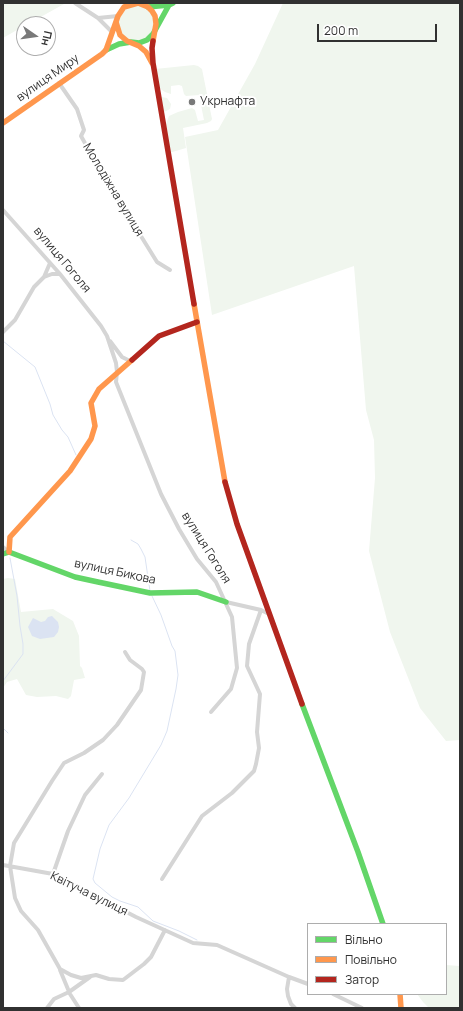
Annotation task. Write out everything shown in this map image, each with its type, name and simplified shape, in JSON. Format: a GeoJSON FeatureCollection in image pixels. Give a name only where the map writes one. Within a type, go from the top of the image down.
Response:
{"type":"FeatureCollection","features":[{"type":"Feature","properties":{"kind":"street"},"geometry":{"type":"LineString","coordinates":[[75,3],[98,18],[112,32],[139,46],[146,52],[153,63]]}},
{"type":"Feature","properties":{"kind":"street"},"geometry":{"type":"LineString","coordinates":[[106,50],[120,11],[129,5],[138,3],[148,7],[171,4]]}},
{"type":"Feature","properties":{"kind":"street"},"geometry":{"type":"LineString","coordinates":[[131,42],[139,43],[147,40],[153,34],[171,4]]}},
{"type":"Feature","properties":{"kind":"street"},"geometry":{"type":"LineString","coordinates":[[148,7],[155,16],[156,24],[152,48],[153,63],[196,322],[226,488],[237,524],[269,614],[358,852],[383,923]]}},
{"type":"Feature","properties":{"kind":"street"},"geometry":{"type":"LineString","coordinates":[[98,18],[117,19]]}},
{"type":"Feature","properties":{"kind":"street"},"geometry":{"type":"LineString","coordinates":[[117,19],[118,30],[124,39]]}},
{"type":"Feature","properties":{"kind":"street","name":"вулиця Миру"},"geometry":{"type":"LineString","coordinates":[[3,123],[106,50],[119,44],[131,42]]}},
{"type":"Feature","properties":{"kind":"street","name":"Молодіжна вулиця"},"geometry":{"type":"LineString","coordinates":[[59,83],[77,109],[84,130],[80,136],[100,170],[156,262],[170,270]]}},
{"type":"Feature","properties":{"kind":"street","name":"вулиця Гоголя"},"geometry":{"type":"LineString","coordinates":[[3,210],[60,274],[101,326],[107,336],[117,372],[116,382],[161,494],[179,529],[197,559],[216,582],[226,602],[232,617],[237,668],[230,689],[211,712]]}},
{"type":"Feature","properties":{"kind":"street"},"geometry":{"type":"LineString","coordinates":[[3,332],[15,320],[34,287],[44,277],[50,263]]}},
{"type":"Feature","properties":{"kind":"street"},"geometry":{"type":"LineString","coordinates":[[44,277],[52,274],[60,274]]}},
{"type":"Feature","properties":{"kind":"street"},"geometry":{"type":"LineString","coordinates":[[9,552],[10,536],[70,471],[91,439],[95,426],[91,403],[99,389],[159,336],[196,322]]}},
{"type":"Feature","properties":{"kind":"street"},"geometry":{"type":"LineString","coordinates":[[107,336],[122,357],[130,361]]}},
{"type":"Feature","properties":{"kind":"street"},"geometry":{"type":"LineString","coordinates":[[3,547],[9,552]]}},
{"type":"Feature","properties":{"kind":"street"},"geometry":{"type":"LineString","coordinates":[[3,554],[9,552]]}},
{"type":"Feature","properties":{"kind":"street","name":"вулиця Бикова"},"geometry":{"type":"LineString","coordinates":[[9,552],[75,576],[98,582],[150,593],[197,592],[226,602]]}},
{"type":"Feature","properties":{"kind":"street"},"geometry":{"type":"LineString","coordinates":[[226,602],[261,610],[269,614]]}},
{"type":"Feature","properties":{"kind":"street"},"geometry":{"type":"LineString","coordinates":[[162,879],[202,816],[232,793],[254,771],[258,759],[259,748],[257,732],[260,694],[247,666],[249,644],[261,610]]}},
{"type":"Feature","properties":{"kind":"street"},"geometry":{"type":"LineString","coordinates":[[79,1008],[69,992],[60,969],[38,930],[21,911],[15,898],[10,866],[14,843],[64,763],[84,753],[103,740],[117,725],[141,690],[144,672],[130,660],[125,652]]}},
{"type":"Feature","properties":{"kind":"street"},"geometry":{"type":"LineString","coordinates":[[53,874],[68,831],[85,795],[102,774]]}},
{"type":"Feature","properties":{"kind":"street","name":"Квітуча вулиця"},"geometry":{"type":"LineString","coordinates":[[3,865],[53,874],[193,943],[217,945],[307,984]]}},
{"type":"Feature","properties":{"kind":"street"},"geometry":{"type":"LineString","coordinates":[[60,969],[81,978],[96,975],[109,979],[123,980],[151,957],[165,930]]}},
{"type":"Feature","properties":{"kind":"street"},"geometry":{"type":"LineString","coordinates":[[47,1008],[54,999],[69,992],[92,976]]}},
{"type":"Feature","properties":{"kind":"street"},"geometry":{"type":"LineString","coordinates":[[289,977],[287,989],[288,996],[295,1008]]}},
{"type":"Feature","properties":{"kind":"street"},"geometry":{"type":"LineString","coordinates":[[335,995],[362,1008]]}},
{"type":"Feature","properties":{"kind":"street"},"geometry":{"type":"LineString","coordinates":[[400,995],[401,1008]]}},
{"type":"Feature","properties":{"kind":"shaded area"},"geometry":{"type":"Polygon","coordinates":[[[3,3],[64,4],[42,16],[16,16],[16,31],[3,38],[3,3]]]}},
{"type":"Feature","properties":{"kind":"shaded area"},"geometry":{"type":"Polygon","coordinates":[[[283,3],[460,3],[460,740],[446,741],[420,708],[390,632],[369,551],[375,478],[374,440],[366,410],[354,266],[212,315],[185,137],[218,130],[255,64],[283,3]]]}},
{"type":"Feature","properties":{"kind":"shaded area"},"geometry":{"type":"Polygon","coordinates":[[[136,5],[149,10],[154,23],[149,36],[136,41],[123,36],[118,23],[123,10],[136,5]]]}},
{"type":"Feature","properties":{"kind":"shaded area"},"geometry":{"type":"Polygon","coordinates":[[[194,65],[202,69],[212,119],[207,123],[183,128],[186,148],[169,153],[166,124],[169,116],[192,108],[195,110],[198,121],[204,120],[199,95],[186,96],[182,86],[179,85],[171,86],[171,94],[165,92],[159,88],[155,69],[194,65]]]}},
{"type":"Feature","properties":{"kind":"shaded area"},"geometry":{"type":"Polygon","coordinates":[[[161,97],[167,98],[171,104],[170,109],[164,112],[162,112],[161,97]]]}},
{"type":"Feature","properties":{"kind":"shaded area"},"geometry":{"type":"Polygon","coordinates":[[[3,579],[15,579],[21,612],[53,609],[73,621],[79,636],[80,666],[85,678],[74,680],[71,696],[68,699],[56,696],[37,697],[26,695],[17,679],[7,682],[3,688],[3,579]]]}},
{"type":"Feature","properties":{"kind":"shaded area"},"geometry":{"type":"Polygon","coordinates":[[[447,965],[460,966],[460,1008],[429,1008],[418,995],[447,995],[447,965]]]}},
{"type":"Feature","properties":{"kind":"water"},"geometry":{"type":"Polygon","coordinates":[[[52,616],[58,622],[59,627],[58,632],[54,637],[40,639],[32,636],[28,627],[33,618],[41,622],[52,616]]]}},
{"type":"Feature","properties":{"kind":"waterway"},"geometry":{"type":"LineString","coordinates":[[3,341],[35,367],[53,415],[68,437],[76,455]]}},
{"type":"Feature","properties":{"kind":"waterway"},"geometry":{"type":"LineString","coordinates":[[131,540],[138,544],[145,557],[150,591]]}},
{"type":"Feature","properties":{"kind":"waterway"},"geometry":{"type":"LineString","coordinates":[[3,681],[23,654],[17,596],[10,558]]}},
{"type":"Feature","properties":{"kind":"waterway"},"geometry":{"type":"LineString","coordinates":[[152,596],[175,651],[178,675],[176,689],[167,731],[161,745],[129,798],[109,825],[100,849],[93,879],[95,883],[112,897],[138,907],[153,921],[197,940]]}},
{"type":"Feature","properties":{"kind":"waterway"},"geometry":{"type":"LineString","coordinates":[[3,728],[8,733]]}},
{"type":"Feature","properties":{"kind":"traffic: fast"},"geometry":{"type":"LineString","coordinates":[[106,50],[119,44],[131,42],[139,43],[147,40],[153,34],[169,5],[173,3]]}},
{"type":"Feature","properties":{"kind":"traffic: fast"},"geometry":{"type":"LineString","coordinates":[[148,7],[169,5]]}},
{"type":"Feature","properties":{"kind":"traffic: fast"},"geometry":{"type":"LineString","coordinates":[[3,554],[9,552],[75,577],[98,582],[150,593],[197,592],[226,602]]}},
{"type":"Feature","properties":{"kind":"traffic: fast"},"geometry":{"type":"LineString","coordinates":[[302,704],[358,852],[383,923]]}},
{"type":"Feature","properties":{"kind":"traffic: slow"},"geometry":{"type":"LineString","coordinates":[[3,123],[102,54],[106,50],[118,16],[124,7],[138,3],[148,7],[152,11],[155,16],[156,24],[153,41]]}},
{"type":"Feature","properties":{"kind":"traffic: slow"},"geometry":{"type":"LineString","coordinates":[[116,22],[120,35],[146,52],[152,63]]}},
{"type":"Feature","properties":{"kind":"traffic: slow"},"geometry":{"type":"LineString","coordinates":[[194,304],[225,482]]}},
{"type":"Feature","properties":{"kind":"traffic: slow"},"geometry":{"type":"LineString","coordinates":[[9,552],[10,537],[70,471],[91,439],[95,426],[91,403],[99,389],[132,360]]}},
{"type":"Feature","properties":{"kind":"traffic: slow"},"geometry":{"type":"LineString","coordinates":[[400,995],[401,1008]]}},
{"type":"Feature","properties":{"kind":"traffic: jam"},"geometry":{"type":"LineString","coordinates":[[153,41],[153,63],[194,304]]}},
{"type":"Feature","properties":{"kind":"traffic: jam"},"geometry":{"type":"LineString","coordinates":[[132,360],[159,336],[197,322]]}},
{"type":"Feature","properties":{"kind":"traffic: jam"},"geometry":{"type":"LineString","coordinates":[[225,482],[237,524],[302,704]]}},
{"type":"Feature","properties":{"kind":"place","name":"Укрнафта"},"geometry":{"type":"Point","coordinates":[192,102]}}]}
